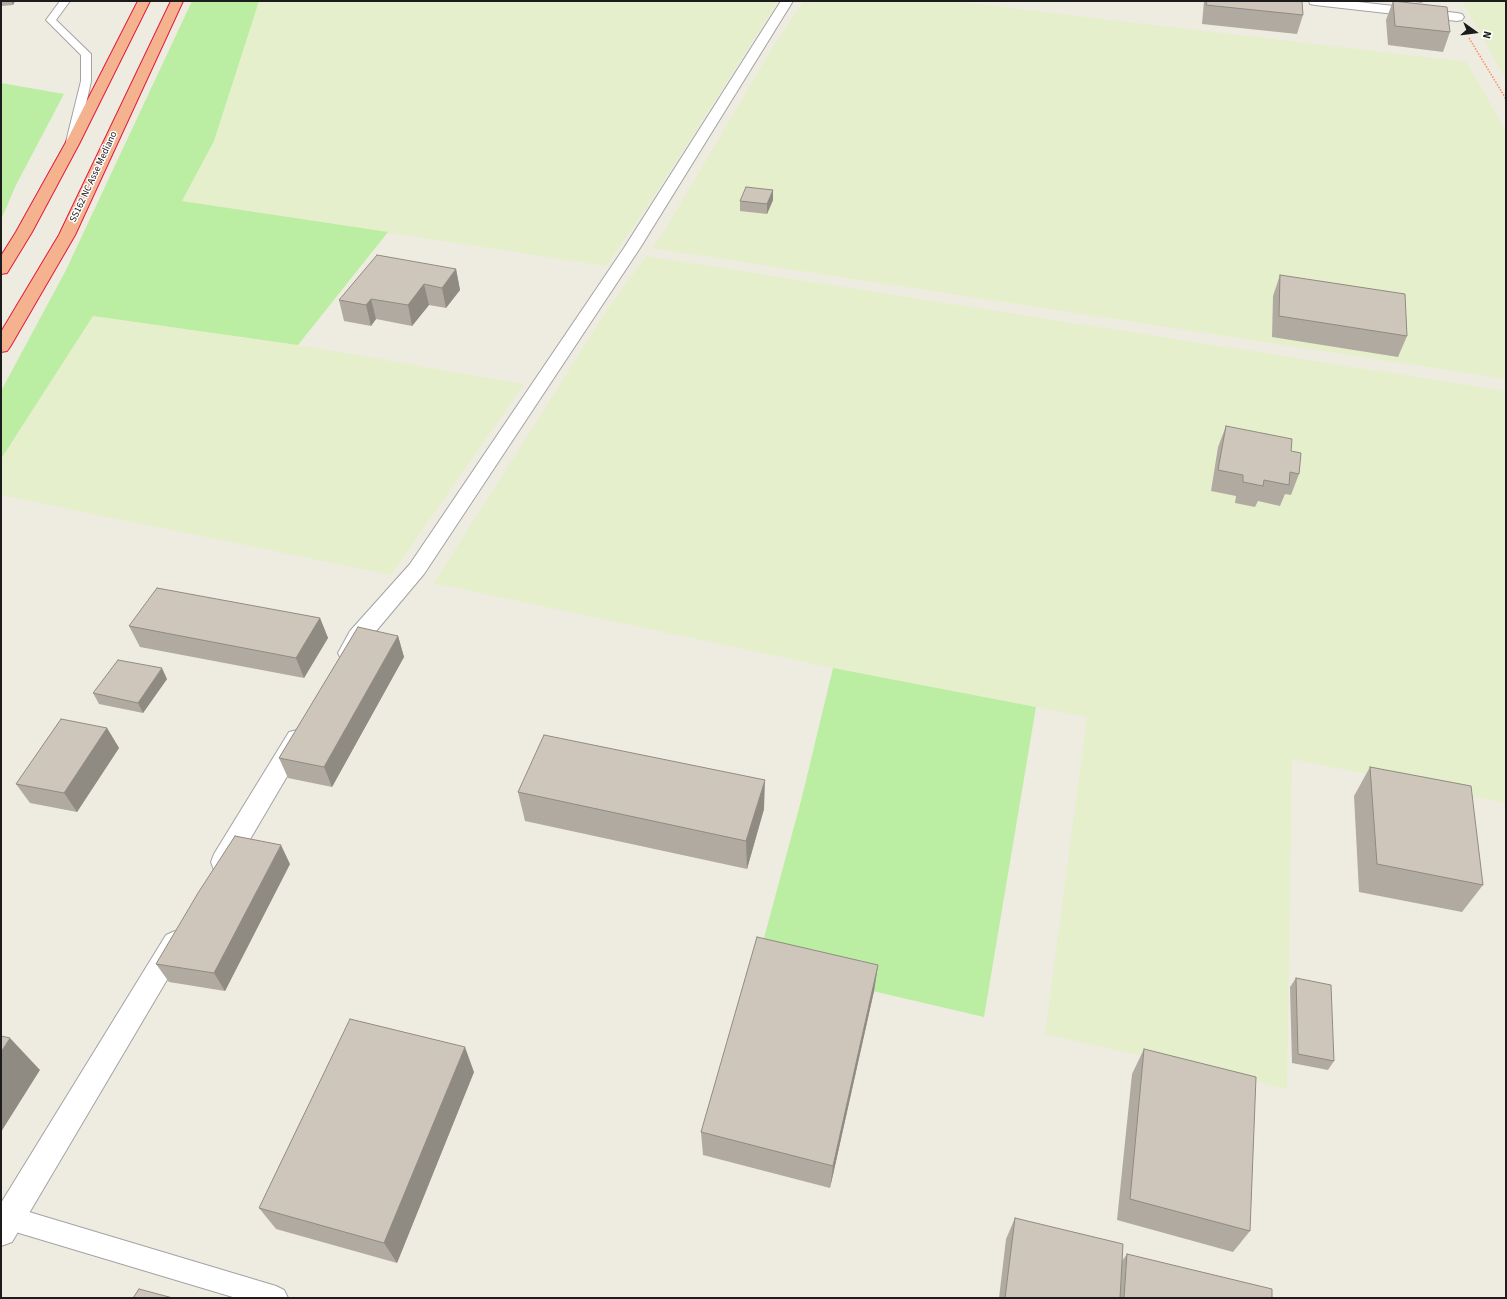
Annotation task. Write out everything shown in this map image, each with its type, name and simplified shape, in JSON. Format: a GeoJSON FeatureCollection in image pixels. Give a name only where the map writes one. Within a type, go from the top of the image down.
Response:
{"type":"FeatureCollection","features":[{"type":"Feature","properties":{"kind":"highway"},"geometry":{"type":"LineString","coordinates":[[1,269],[24,232],[72,144],[144,1]]}},
{"type":"Feature","properties":{"kind":"highway","name":"SS162 NC Asse Mediano"},"geometry":{"type":"LineString","coordinates":[[1,347],[68,235],[177,1]]}},
{"type":"Feature","properties":{"kind":"street"},"geometry":{"type":"LineString","coordinates":[[338,671],[358,637],[417,569],[627,255],[787,1]]}},
{"type":"Feature","properties":{"kind":"street"},"geometry":{"type":"LineString","coordinates":[[1315,1],[1458,20]]}},
{"type":"Feature","properties":{"kind":"street"},"geometry":{"type":"LineString","coordinates":[[1449,1],[1458,20]]}},
{"type":"Feature","properties":{"kind":"street"},"geometry":{"type":"LineString","coordinates":[[214,876],[309,719]]}},
{"type":"Feature","properties":{"kind":"street"},"geometry":{"type":"LineString","coordinates":[[5,1225],[186,924]]}},
{"type":"Feature","properties":{"kind":"lane"},"geometry":{"type":"LineString","coordinates":[[65,1],[51,20],[86,54],[86,81],[72,144]]}},
{"type":"Feature","properties":{"kind":"lane"},"geometry":{"type":"LineString","coordinates":[[5,1225],[276,1298]]}},
{"type":"Feature","properties":{"kind":"path"},"geometry":{"type":"LineString","coordinates":[[1458,20],[1506,99]]}},
{"type":"Feature","properties":{"kind":"green space"},"geometry":{"type":"Polygon","coordinates":[[[192,1],[259,1],[214,141],[182,201],[388,232],[298,345],[93,316],[1,459],[1,391],[66,270],[192,1]]]}},
{"type":"Feature","properties":{"kind":"green space"},"geometry":{"type":"Polygon","coordinates":[[[259,1],[778,1],[649,204],[606,266],[182,201],[214,141],[259,1]]]}},
{"type":"Feature","properties":{"kind":"green space"},"geometry":{"type":"Polygon","coordinates":[[[804,1],[951,1],[1467,62],[1506,132],[1506,379],[652,248],[661,236],[769,53],[804,1]]]}},
{"type":"Feature","properties":{"kind":"green space"},"geometry":{"type":"Polygon","coordinates":[[[1462,1],[1506,1],[1506,80],[1462,1]]]}},
{"type":"Feature","properties":{"kind":"green space"},"geometry":{"type":"Polygon","coordinates":[[[1,83],[64,94],[16,185],[1,220],[1,83]]]}},
{"type":"Feature","properties":{"kind":"green space"},"geometry":{"type":"Polygon","coordinates":[[[646,256],[1506,391],[1506,803],[1292,759],[1287,1089],[1045,1034],[1087,717],[833,668],[434,583],[609,307],[646,256]]]}},
{"type":"Feature","properties":{"kind":"green space"},"geometry":{"type":"Polygon","coordinates":[[[93,316],[298,345],[524,384],[391,575],[1,495],[1,459],[93,316]]]}},
{"type":"Feature","properties":{"kind":"green space"},"geometry":{"type":"Polygon","coordinates":[[[833,668],[1036,707],[984,1017],[757,964],[802,797],[833,668]]]}},
{"type":"Feature","properties":{"kind":"building"},"geometry":{"type":"Polygon","coordinates":[[[1207,1],[1302,1],[1303,15],[1206,5],[1207,1]]]}},
{"type":"Feature","properties":{"kind":"building"},"geometry":{"type":"Polygon","coordinates":[[[1393,1],[1447,7],[1450,32],[1395,26],[1393,1]]]}},
{"type":"Feature","properties":{"kind":"building"},"geometry":{"type":"Polygon","coordinates":[[[746,187],[773,190],[767,204],[740,201],[746,187]]]}},
{"type":"Feature","properties":{"kind":"building"},"geometry":{"type":"Polygon","coordinates":[[[377,255],[456,269],[442,288],[424,284],[408,305],[371,299],[366,305],[339,300],[377,255]]]}},
{"type":"Feature","properties":{"kind":"building"},"geometry":{"type":"Polygon","coordinates":[[[1280,275],[1405,294],[1407,336],[1279,316],[1280,275]]]}},
{"type":"Feature","properties":{"kind":"building"},"geometry":{"type":"Polygon","coordinates":[[[1226,426],[1292,439],[1291,451],[1301,453],[1299,474],[1290,472],[1289,485],[1264,480],[1263,486],[1243,482],[1243,475],[1218,470],[1226,426]]]}},
{"type":"Feature","properties":{"kind":"building"},"geometry":{"type":"Polygon","coordinates":[[[157,588],[320,618],[296,658],[129,626],[157,588]]]}},
{"type":"Feature","properties":{"kind":"building"},"geometry":{"type":"Polygon","coordinates":[[[358,627],[398,636],[324,767],[279,758],[358,627]]]}},
{"type":"Feature","properties":{"kind":"building"},"geometry":{"type":"Polygon","coordinates":[[[118,660],[162,668],[138,703],[93,693],[118,660]]]}},
{"type":"Feature","properties":{"kind":"building"},"geometry":{"type":"Polygon","coordinates":[[[61,719],[107,728],[64,793],[16,784],[61,719]]]}},
{"type":"Feature","properties":{"kind":"building"},"geometry":{"type":"Polygon","coordinates":[[[544,735],[765,780],[746,841],[518,792],[544,735]]]}},
{"type":"Feature","properties":{"kind":"building"},"geometry":{"type":"Polygon","coordinates":[[[1370,767],[1471,786],[1483,885],[1377,864],[1370,767]]]}},
{"type":"Feature","properties":{"kind":"building"},"geometry":{"type":"Polygon","coordinates":[[[235,836],[281,845],[214,973],[156,964],[198,893],[235,836]]]}},
{"type":"Feature","properties":{"kind":"building"},"geometry":{"type":"Polygon","coordinates":[[[757,937],[878,965],[833,1166],[701,1132],[757,937]]]}},
{"type":"Feature","properties":{"kind":"building"},"geometry":{"type":"Polygon","coordinates":[[[1296,978],[1331,985],[1334,1061],[1298,1054],[1296,978]]]}},
{"type":"Feature","properties":{"kind":"building"},"geometry":{"type":"Polygon","coordinates":[[[350,1019],[465,1047],[384,1243],[259,1208],[350,1019]]]}},
{"type":"Feature","properties":{"kind":"building"},"geometry":{"type":"Polygon","coordinates":[[[1,1036],[10,1038],[1,1052],[1,1036]]]}},
{"type":"Feature","properties":{"kind":"building"},"geometry":{"type":"Polygon","coordinates":[[[1144,1049],[1256,1077],[1250,1231],[1130,1199],[1144,1049]]]}},
{"type":"Feature","properties":{"kind":"building"},"geometry":{"type":"Polygon","coordinates":[[[1015,1218],[1123,1244],[1120,1298],[1005,1298],[1015,1218]]]}},
{"type":"Feature","properties":{"kind":"building"},"geometry":{"type":"Polygon","coordinates":[[[1127,1254],[1272,1289],[1272,1298],[1124,1298],[1127,1254]]]}},
{"type":"Feature","properties":{"kind":"building"},"geometry":{"type":"Polygon","coordinates":[[[139,1289],[173,1298],[133,1298],[139,1289]]]}}]}
